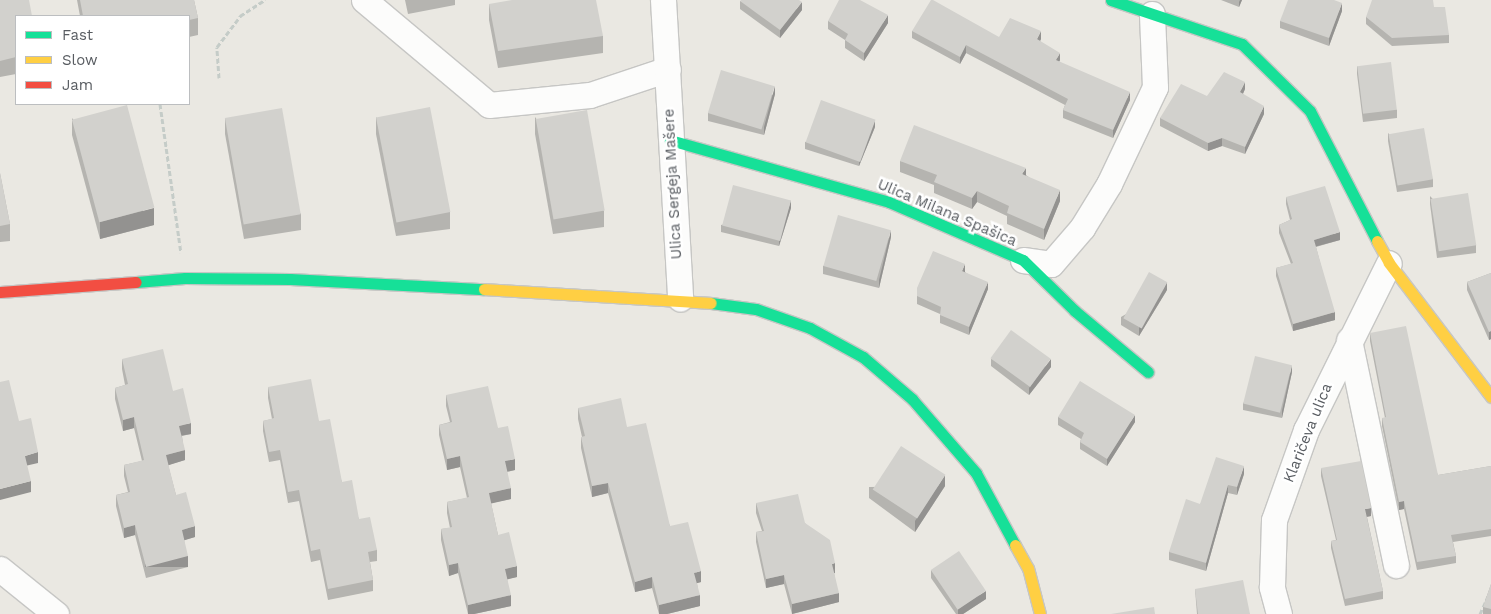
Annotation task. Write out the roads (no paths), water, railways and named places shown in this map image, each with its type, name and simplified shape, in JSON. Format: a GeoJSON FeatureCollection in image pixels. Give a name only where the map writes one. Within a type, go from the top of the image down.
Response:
{"type":"FeatureCollection","features":[{"type":"Feature","properties":{"kind":"street"},"geometry":{"type":"LineString","coordinates":[[364,0],[489,105],[590,96],[668,69]]}},
{"type":"Feature","properties":{"kind":"street","name":"Ulica Sergeja Mašere"},"geometry":{"type":"LineString","coordinates":[[663,0],[680,299]]}},
{"type":"Feature","properties":{"kind":"street"},"geometry":{"type":"LineString","coordinates":[[1111,0],[1242,44],[1310,111],[1389,263],[1491,397]]}},
{"type":"Feature","properties":{"kind":"street"},"geometry":{"type":"LineString","coordinates":[[1023,260],[1051,264],[1082,228],[1109,184],[1155,87],[1152,14]]}},
{"type":"Feature","properties":{"kind":"street","name":"Ulica Milana Spašica"},"geometry":{"type":"LineString","coordinates":[[670,140],[889,202],[1023,260],[1075,311],[1148,372]]}},
{"type":"Feature","properties":{"kind":"street","name":"Klaričeva ulica"},"geometry":{"type":"LineString","coordinates":[[1278,614],[1272,587],[1274,520],[1306,430],[1349,340],[1389,263]]}},
{"type":"Feature","properties":{"kind":"street"},"geometry":{"type":"LineString","coordinates":[[0,292],[185,278],[290,279],[680,299],[756,309],[810,328],[864,357],[912,399],[976,473],[1028,568],[1040,614]]}},
{"type":"Feature","properties":{"kind":"street"},"geometry":{"type":"LineString","coordinates":[[1349,340],[1396,565]]}},
{"type":"Feature","properties":{"kind":"street"},"geometry":{"type":"LineString","coordinates":[[0,569],[56,614]]}}]}
